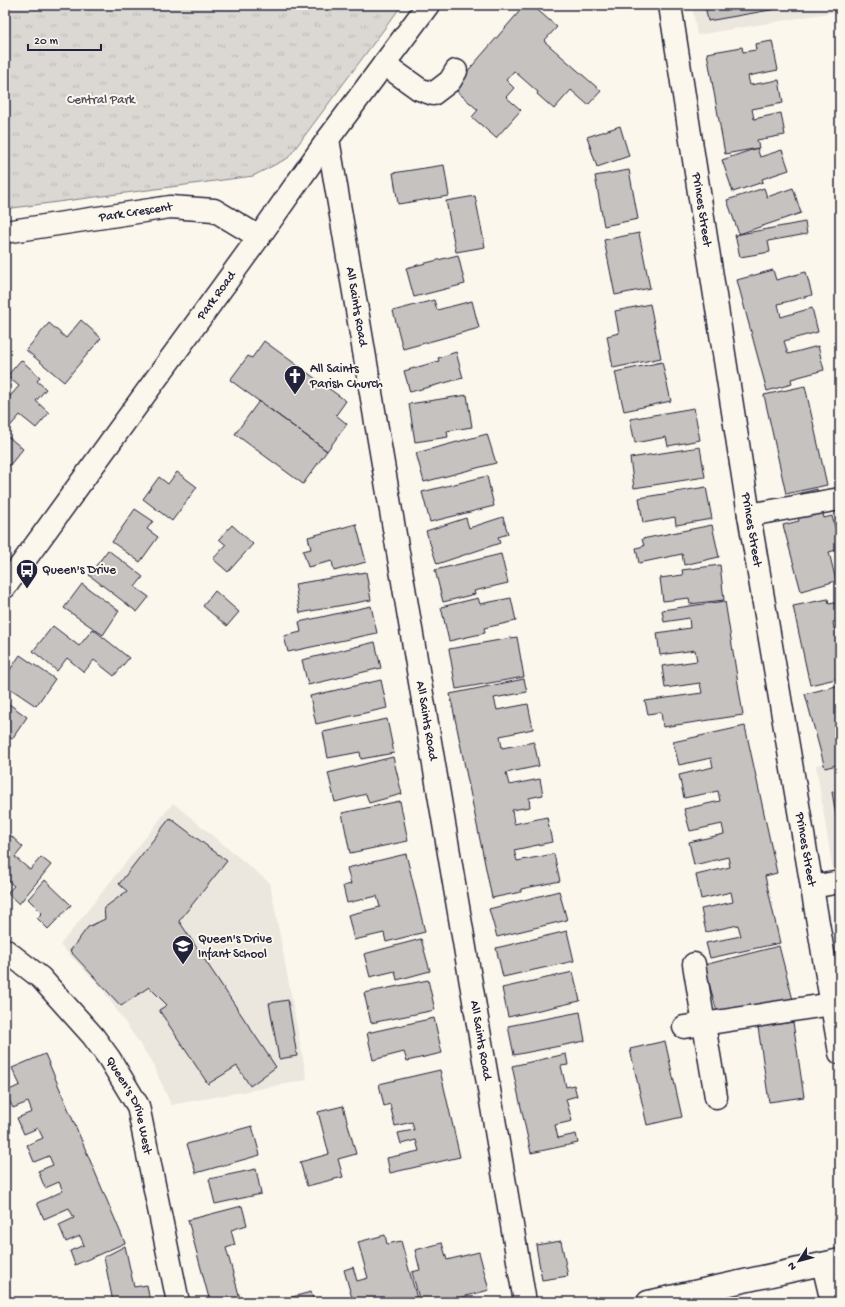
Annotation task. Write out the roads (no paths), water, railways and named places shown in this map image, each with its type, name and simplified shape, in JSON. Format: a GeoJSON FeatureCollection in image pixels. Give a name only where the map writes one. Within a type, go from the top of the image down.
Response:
{"type":"FeatureCollection","features":[{"type":"Feature","properties":{"kind":"street","name":"Park Road"},"geometry":{"type":"LineString","coordinates":[[5,586],[259,237],[328,139],[428,5]]}},
{"type":"Feature","properties":{"kind":"street","name":"Princes Street"},"geometry":{"type":"LineString","coordinates":[[670,5],[749,514],[840,1053]]}},
{"type":"Feature","properties":{"kind":"street"},"geometry":{"type":"LineString","coordinates":[[384,64],[419,89],[433,94],[450,81],[456,71]]}},
{"type":"Feature","properties":{"kind":"street","name":"All Saints Road"},"geometry":{"type":"LineString","coordinates":[[328,139],[525,1302]]}},
{"type":"Feature","properties":{"kind":"street","name":"Park Crescent"},"geometry":{"type":"LineString","coordinates":[[5,232],[170,207],[214,210],[259,237]]}},
{"type":"Feature","properties":{"kind":"street"},"geometry":{"type":"LineString","coordinates":[[749,514],[840,499]]}},
{"type":"Feature","properties":{"kind":"street"},"geometry":{"type":"LineString","coordinates":[[812,887],[840,882]]}},
{"type":"Feature","properties":{"kind":"street","name":"Queen's Drive West"},"geometry":{"type":"LineString","coordinates":[[5,950],[41,978],[93,1036],[138,1106],[178,1302]]}},
{"type":"Feature","properties":{"kind":"street"},"geometry":{"type":"LineString","coordinates":[[694,964],[694,1025],[716,1097]]}},
{"type":"Feature","properties":{"kind":"street"},"geometry":{"type":"LineString","coordinates":[[694,1025],[832,1004]]}},
{"type":"Feature","properties":{"kind":"street"},"geometry":{"type":"LineString","coordinates":[[648,1302],[832,1262],[832,1302]]}},
{"type":"Feature","properties":{"kind":"place","name":"All Saints Parish Church"},"geometry":{"type":"Point","coordinates":[295,396]}},
{"type":"Feature","properties":{"kind":"place","name":"Queen's Drive"},"geometry":{"type":"Point","coordinates":[27,590]}},
{"type":"Feature","properties":{"kind":"place","name":"Queen's Drive Infant School"},"geometry":{"type":"Point","coordinates":[183,966]}},
{"type":"Feature","properties":{"kind":"park label","name":"Central Park"},"geometry":{"type":"Point","coordinates":[101,100]}}]}
